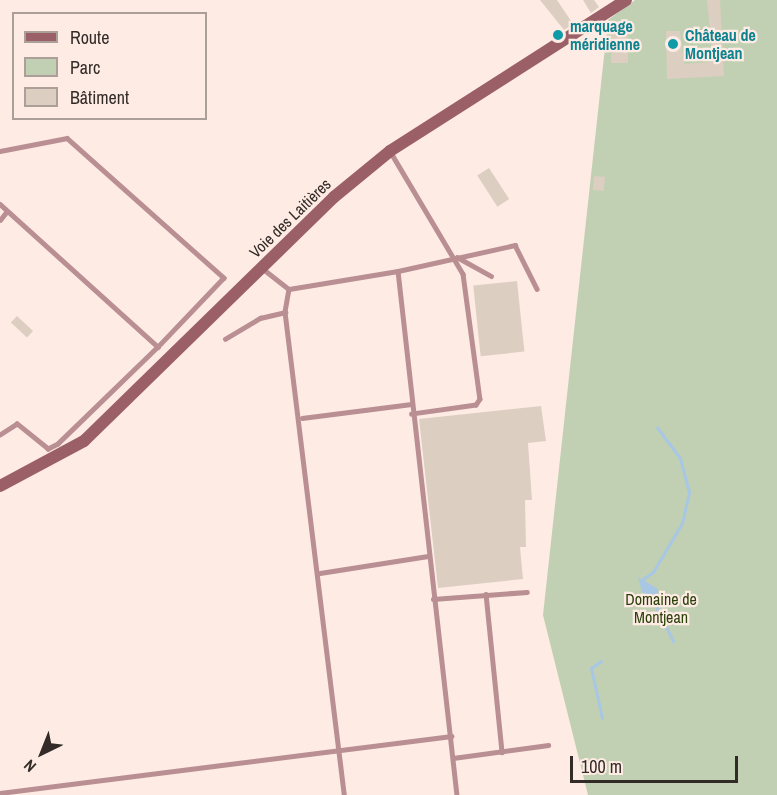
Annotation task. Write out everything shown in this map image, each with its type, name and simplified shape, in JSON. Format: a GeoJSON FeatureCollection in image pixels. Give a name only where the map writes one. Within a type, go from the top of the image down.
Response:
{"type":"FeatureCollection","features":[{"type":"Feature","properties":{"kind":"street","name":"Voie des Laitières"},"geometry":{"type":"LineString","coordinates":[[0,486],[84,441],[262,268],[390,151],[626,0]]}},
{"type":"Feature","properties":{"kind":"lane"},"geometry":{"type":"LineString","coordinates":[[0,151],[67,138],[224,278],[158,347],[58,444],[48,448],[17,424],[0,435]]}},
{"type":"Feature","properties":{"kind":"lane"},"geometry":{"type":"LineString","coordinates":[[390,151],[456,257],[464,274],[480,399],[477,405],[412,414]]}},
{"type":"Feature","properties":{"kind":"lane"},"geometry":{"type":"LineString","coordinates":[[0,204],[158,347]]}},
{"type":"Feature","properties":{"kind":"lane"},"geometry":{"type":"LineString","coordinates":[[0,220],[8,211]]}},
{"type":"Feature","properties":{"kind":"lane"},"geometry":{"type":"LineString","coordinates":[[262,268],[289,289],[398,271],[515,245],[537,289]]}},
{"type":"Feature","properties":{"kind":"lane"},"geometry":{"type":"LineString","coordinates":[[456,257],[491,276]]}},
{"type":"Feature","properties":{"kind":"lane"},"geometry":{"type":"LineString","coordinates":[[398,271],[412,414],[457,795]]}},
{"type":"Feature","properties":{"kind":"lane"},"geometry":{"type":"LineString","coordinates":[[289,289],[285,312],[302,418],[344,795]]}},
{"type":"Feature","properties":{"kind":"lane"},"geometry":{"type":"LineString","coordinates":[[225,339],[260,318],[285,312]]}},
{"type":"Feature","properties":{"kind":"lane"},"geometry":{"type":"LineString","coordinates":[[302,418],[411,404]]}},
{"type":"Feature","properties":{"kind":"lane"},"geometry":{"type":"LineString","coordinates":[[320,573],[428,556]]}},
{"type":"Feature","properties":{"kind":"lane"},"geometry":{"type":"LineString","coordinates":[[434,599],[527,592]]}},
{"type":"Feature","properties":{"kind":"lane"},"geometry":{"type":"LineString","coordinates":[[486,594],[502,752]]}},
{"type":"Feature","properties":{"kind":"lane"},"geometry":{"type":"LineString","coordinates":[[0,792],[451,736]]}},
{"type":"Feature","properties":{"kind":"lane"},"geometry":{"type":"LineString","coordinates":[[453,758],[548,745]]}},
{"type":"Feature","properties":{"kind":"green space","name":"Domaine de Montjean"},"geometry":{"type":"Polygon","coordinates":[[[635,0],[777,0],[777,795],[588,795],[543,615],[608,20],[635,0]]]}},
{"type":"Feature","properties":{"kind":"water"},"geometry":{"type":"Polygon","coordinates":[[[638,577],[658,589],[658,599],[651,601],[642,592],[638,577]]]}},
{"type":"Feature","properties":{"kind":"building"},"geometry":{"type":"Polygon","coordinates":[[[540,0],[557,0],[573,24],[564,30],[540,0]]]}},
{"type":"Feature","properties":{"kind":"building"},"geometry":{"type":"Polygon","coordinates":[[[583,0],[594,0],[599,7],[591,13],[583,0]]]}},
{"type":"Feature","properties":{"kind":"building","name":"Château de Montjean"},"geometry":{"type":"Polygon","coordinates":[[[707,0],[720,0],[724,76],[667,79],[666,31],[680,31],[684,64],[713,62],[707,0]]]}},
{"type":"Feature","properties":{"kind":"building"},"geometry":{"type":"Polygon","coordinates":[[[611,21],[628,21],[628,63],[611,63],[611,21]]]}},
{"type":"Feature","properties":{"kind":"building"},"geometry":{"type":"Polygon","coordinates":[[[489,168],[509,199],[497,207],[477,176],[489,168]]]}},
{"type":"Feature","properties":{"kind":"building"},"geometry":{"type":"Polygon","coordinates":[[[594,176],[605,177],[604,191],[593,190],[594,176]]]}},
{"type":"Feature","properties":{"kind":"building"},"geometry":{"type":"Polygon","coordinates":[[[517,281],[524,352],[481,356],[473,286],[517,281]]]}},
{"type":"Feature","properties":{"kind":"building"},"geometry":{"type":"Polygon","coordinates":[[[17,316],[33,331],[27,338],[11,323],[17,316]]]}},
{"type":"Feature","properties":{"kind":"building"},"geometry":{"type":"Polygon","coordinates":[[[541,406],[546,441],[528,443],[532,500],[525,500],[526,547],[520,547],[523,579],[438,588],[419,419],[541,406]]]}},
{"type":"Feature","properties":{"kind":"waterway"},"geometry":{"type":"LineString","coordinates":[[643,579],[653,572],[682,523],[689,492],[680,458],[657,428]]}},
{"type":"Feature","properties":{"kind":"waterway"},"geometry":{"type":"LineString","coordinates":[[653,600],[673,641]]}},
{"type":"Feature","properties":{"kind":"waterway"},"geometry":{"type":"LineString","coordinates":[[601,661],[591,668],[602,718]]}},
{"type":"Feature","properties":{"kind":"place","name":"marquage méridienne"},"geometry":{"type":"Point","coordinates":[558,35]}},
{"type":"Feature","properties":{"kind":"place","name":"Château de Montjean"},"geometry":{"type":"Point","coordinates":[673,44]}}]}
